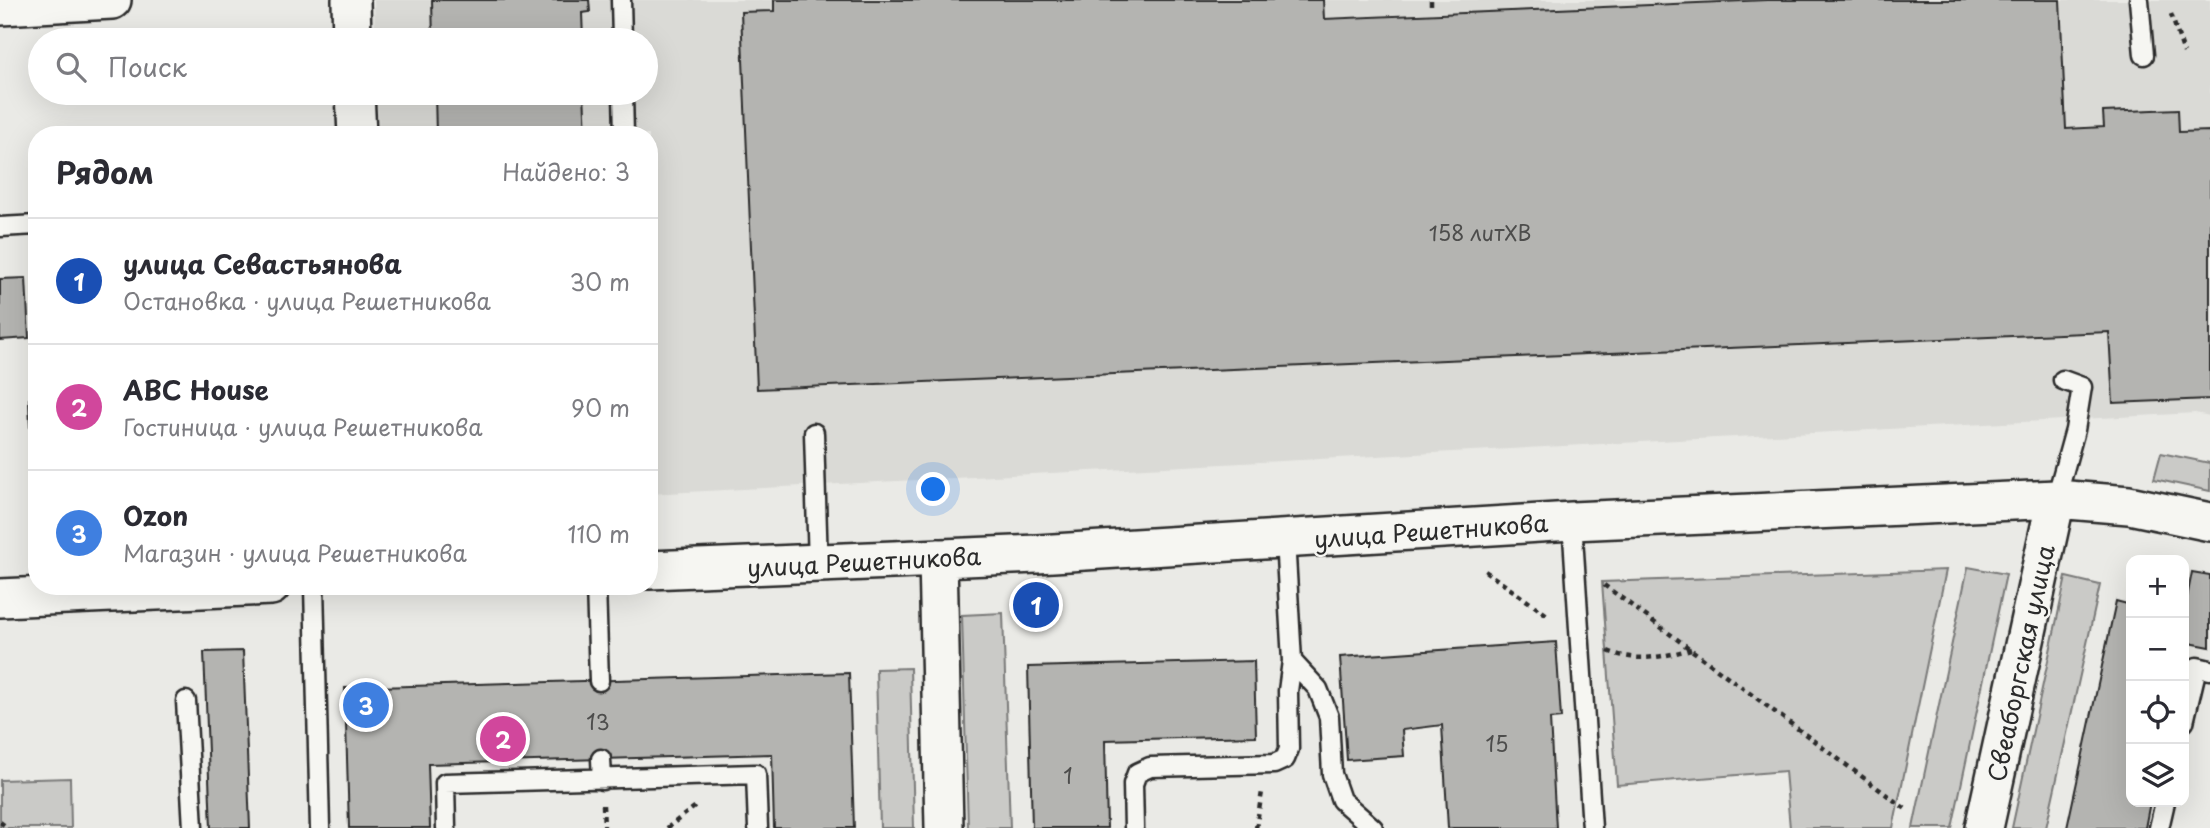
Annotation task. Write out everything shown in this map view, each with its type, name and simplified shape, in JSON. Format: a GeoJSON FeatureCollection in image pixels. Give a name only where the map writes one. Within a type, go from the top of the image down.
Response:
{"type":"FeatureCollection","features":[{"type":"Feature","properties":{"kind":"street"},"geometry":{"type":"LineString","coordinates":[[0,6],[112,0]]}},
{"type":"Feature","properties":{"kind":"street"},"geometry":{"type":"LineString","coordinates":[[351,0],[352,28]]}},
{"type":"Feature","properties":{"kind":"street"},"geometry":{"type":"LineString","coordinates":[[355,105],[356,126]]}},
{"type":"Feature","properties":{"kind":"street","name":"улица Решетникова"},"geometry":{"type":"LineString","coordinates":[[658,570],[938,558],[1572,522],[2056,499],[2129,505],[2210,522]]}},
{"type":"Feature","properties":{"kind":"street","name":"Свеаборгская улица"},"geometry":{"type":"LineString","coordinates":[[1984,828],[2056,499]]}},
{"type":"Feature","properties":{"kind":"street"},"geometry":{"type":"LineString","coordinates":[[938,558],[944,828]]}},
{"type":"Feature","properties":{"kind":"street"},"geometry":{"type":"LineString","coordinates":[[0,598],[55,595]]}},
{"type":"Feature","properties":{"kind":"lane"},"geometry":{"type":"LineString","coordinates":[[621,0],[622,28]]}},
{"type":"Feature","properties":{"kind":"lane"},"geometry":{"type":"LineString","coordinates":[[2139,0],[2144,55]]}},
{"type":"Feature","properties":{"kind":"lane"},"geometry":{"type":"LineString","coordinates":[[623,105],[624,126]]}},
{"type":"Feature","properties":{"kind":"lane"},"geometry":{"type":"LineString","coordinates":[[0,227],[28,225]]}},
{"type":"Feature","properties":{"kind":"lane"},"geometry":{"type":"LineString","coordinates":[[2056,499],[2075,430],[2082,387],[2063,380]]}},
{"type":"Feature","properties":{"kind":"lane"},"geometry":{"type":"LineString","coordinates":[[814,433],[818,564]]}},
{"type":"Feature","properties":{"kind":"lane"},"geometry":{"type":"LineString","coordinates":[[1572,522],[1592,828]]}},
{"type":"Feature","properties":{"kind":"lane"},"geometry":{"type":"LineString","coordinates":[[1134,828],[1133,785],[1137,772],[1150,767],[1274,764],[1285,759],[1289,749],[1288,691],[1292,661],[1285,539]]}},
{"type":"Feature","properties":{"kind":"lane"},"geometry":{"type":"LineString","coordinates":[[314,595],[320,828]]}},
{"type":"Feature","properties":{"kind":"lane"},"geometry":{"type":"LineString","coordinates":[[596,595],[599,681]]}},
{"type":"Feature","properties":{"kind":"lane"},"geometry":{"type":"LineString","coordinates":[[1292,661],[1318,689],[1329,717],[1332,774],[1341,800],[1373,828]]}},
{"type":"Feature","properties":{"kind":"lane"},"geometry":{"type":"LineString","coordinates":[[2189,701],[2197,667],[2210,670]]}},
{"type":"Feature","properties":{"kind":"lane"},"geometry":{"type":"LineString","coordinates":[[186,701],[193,828]]}},
{"type":"Feature","properties":{"kind":"lane"},"geometry":{"type":"LineString","coordinates":[[601,759],[602,780]]}},
{"type":"Feature","properties":{"kind":"lane"},"geometry":{"type":"LineString","coordinates":[[446,828],[445,783],[756,774],[758,828]]}},
{"type":"Feature","properties":{"kind":"lane"},"geometry":{"type":"LineString","coordinates":[[2159,828],[2164,807]]}},
{"type":"Feature","properties":{"kind":"path"},"geometry":{"type":"LineString","coordinates":[[1431,0],[1432,10]]}},
{"type":"Feature","properties":{"kind":"path"},"geometry":{"type":"LineString","coordinates":[[2169,11],[2184,53]]}},
{"type":"Feature","properties":{"kind":"path"},"geometry":{"type":"LineString","coordinates":[[1575,563],[1907,810]]}},
{"type":"Feature","properties":{"kind":"path"},"geometry":{"type":"LineString","coordinates":[[1485,571],[1580,638],[1612,653],[1634,659],[1655,659],[1691,649]]}},
{"type":"Feature","properties":{"kind":"path"},"geometry":{"type":"LineString","coordinates":[[1256,828],[1267,764]]}},
{"type":"Feature","properties":{"kind":"path"},"geometry":{"type":"LineString","coordinates":[[0,822],[8,828]]}},
{"type":"Feature","properties":{"kind":"shaded area"},"geometry":{"type":"Polygon","coordinates":[[[374,0],[2210,0],[2210,416],[2195,413],[658,494],[658,126],[379,126],[378,105],[658,105],[658,28],[375,28],[374,0]]]}},
{"type":"Feature","properties":{"kind":"shaded area"},"geometry":{"type":"Polygon","coordinates":[[[2161,453],[2210,463],[2210,491],[2154,479],[2161,453]]]}},
{"type":"Feature","properties":{"kind":"shaded area"},"geometry":{"type":"Polygon","coordinates":[[[1968,567],[2006,574],[1952,828],[1913,828],[1968,567]]]}},
{"type":"Feature","properties":{"kind":"shaded area"},"geometry":{"type":"Polygon","coordinates":[[[1946,570],[1893,828],[1790,828],[1785,771],[1617,785],[1602,582],[1946,570]]]}},
{"type":"Feature","properties":{"kind":"shaded area"},"geometry":{"type":"Polygon","coordinates":[[[2066,577],[2100,585],[2046,828],[2012,828],[2066,577]]]}},
{"type":"Feature","properties":{"kind":"shaded area"},"geometry":{"type":"Polygon","coordinates":[[[1003,613],[1010,828],[968,828],[962,615],[1003,613]]]}},
{"type":"Feature","properties":{"kind":"shaded area"},"geometry":{"type":"Polygon","coordinates":[[[910,668],[914,828],[880,828],[876,669],[910,668]]]}},
{"type":"Feature","properties":{"kind":"shaded area"},"geometry":{"type":"Polygon","coordinates":[[[70,778],[71,828],[0,828],[0,780],[70,778]]]}},
{"type":"Feature","properties":{"kind":"building"},"geometry":{"type":"Polygon","coordinates":[[[432,0],[589,0],[590,12],[582,13],[583,28],[433,28],[432,0]]]}},
{"type":"Feature","properties":{"kind":"building"},"geometry":{"type":"Polygon","coordinates":[[[774,0],[1323,0],[1324,19],[1767,0],[2060,0],[2066,129],[2104,127],[2103,112],[2178,109],[2179,132],[2210,131],[2210,399],[2113,403],[2109,332],[757,389],[741,12],[774,11],[774,0]]]}},
{"type":"Feature","properties":{"kind":"building"},"geometry":{"type":"Polygon","coordinates":[[[435,105],[585,105],[586,126],[436,126],[435,105]]]}},
{"type":"Feature","properties":{"kind":"building"},"geometry":{"type":"Polygon","coordinates":[[[26,278],[28,338],[0,340],[0,279],[26,278]]]}},
{"type":"Feature","properties":{"kind":"building"},"geometry":{"type":"Polygon","coordinates":[[[2192,572],[2210,575],[2210,647],[2189,643],[2189,587],[2192,572]]]}},
{"type":"Feature","properties":{"kind":"building"},"geometry":{"type":"Polygon","coordinates":[[[2116,601],[2126,604],[2126,807],[2149,807],[2145,828],[2067,828],[2116,601]]]}},
{"type":"Feature","properties":{"kind":"building"},"geometry":{"type":"Polygon","coordinates":[[[1556,642],[1561,718],[1550,719],[1556,828],[1448,828],[1442,725],[1402,730],[1404,756],[1347,760],[1340,657],[1556,642]]]}},
{"type":"Feature","properties":{"kind":"building"},"geometry":{"type":"Polygon","coordinates":[[[243,651],[250,828],[211,828],[204,652],[243,651]]]}},
{"type":"Feature","properties":{"kind":"building"},"geometry":{"type":"Polygon","coordinates":[[[1254,661],[1256,736],[1105,740],[1107,828],[1032,828],[1028,667],[1254,661]]]}},
{"type":"Feature","properties":{"kind":"building"},"geometry":{"type":"Polygon","coordinates":[[[849,673],[854,828],[774,828],[772,754],[428,764],[430,828],[349,828],[345,688],[849,673]]]}},
{"type":"Feature","properties":{"kind":"place","name":"улица Севастьянова"},"geometry":{"type":"Point","coordinates":[1036,605]}},
{"type":"Feature","properties":{"kind":"place","name":"Ozon"},"geometry":{"type":"Point","coordinates":[366,705]}},
{"type":"Feature","properties":{"kind":"place","name":"ABC House"},"geometry":{"type":"Point","coordinates":[503,739]}}]}
